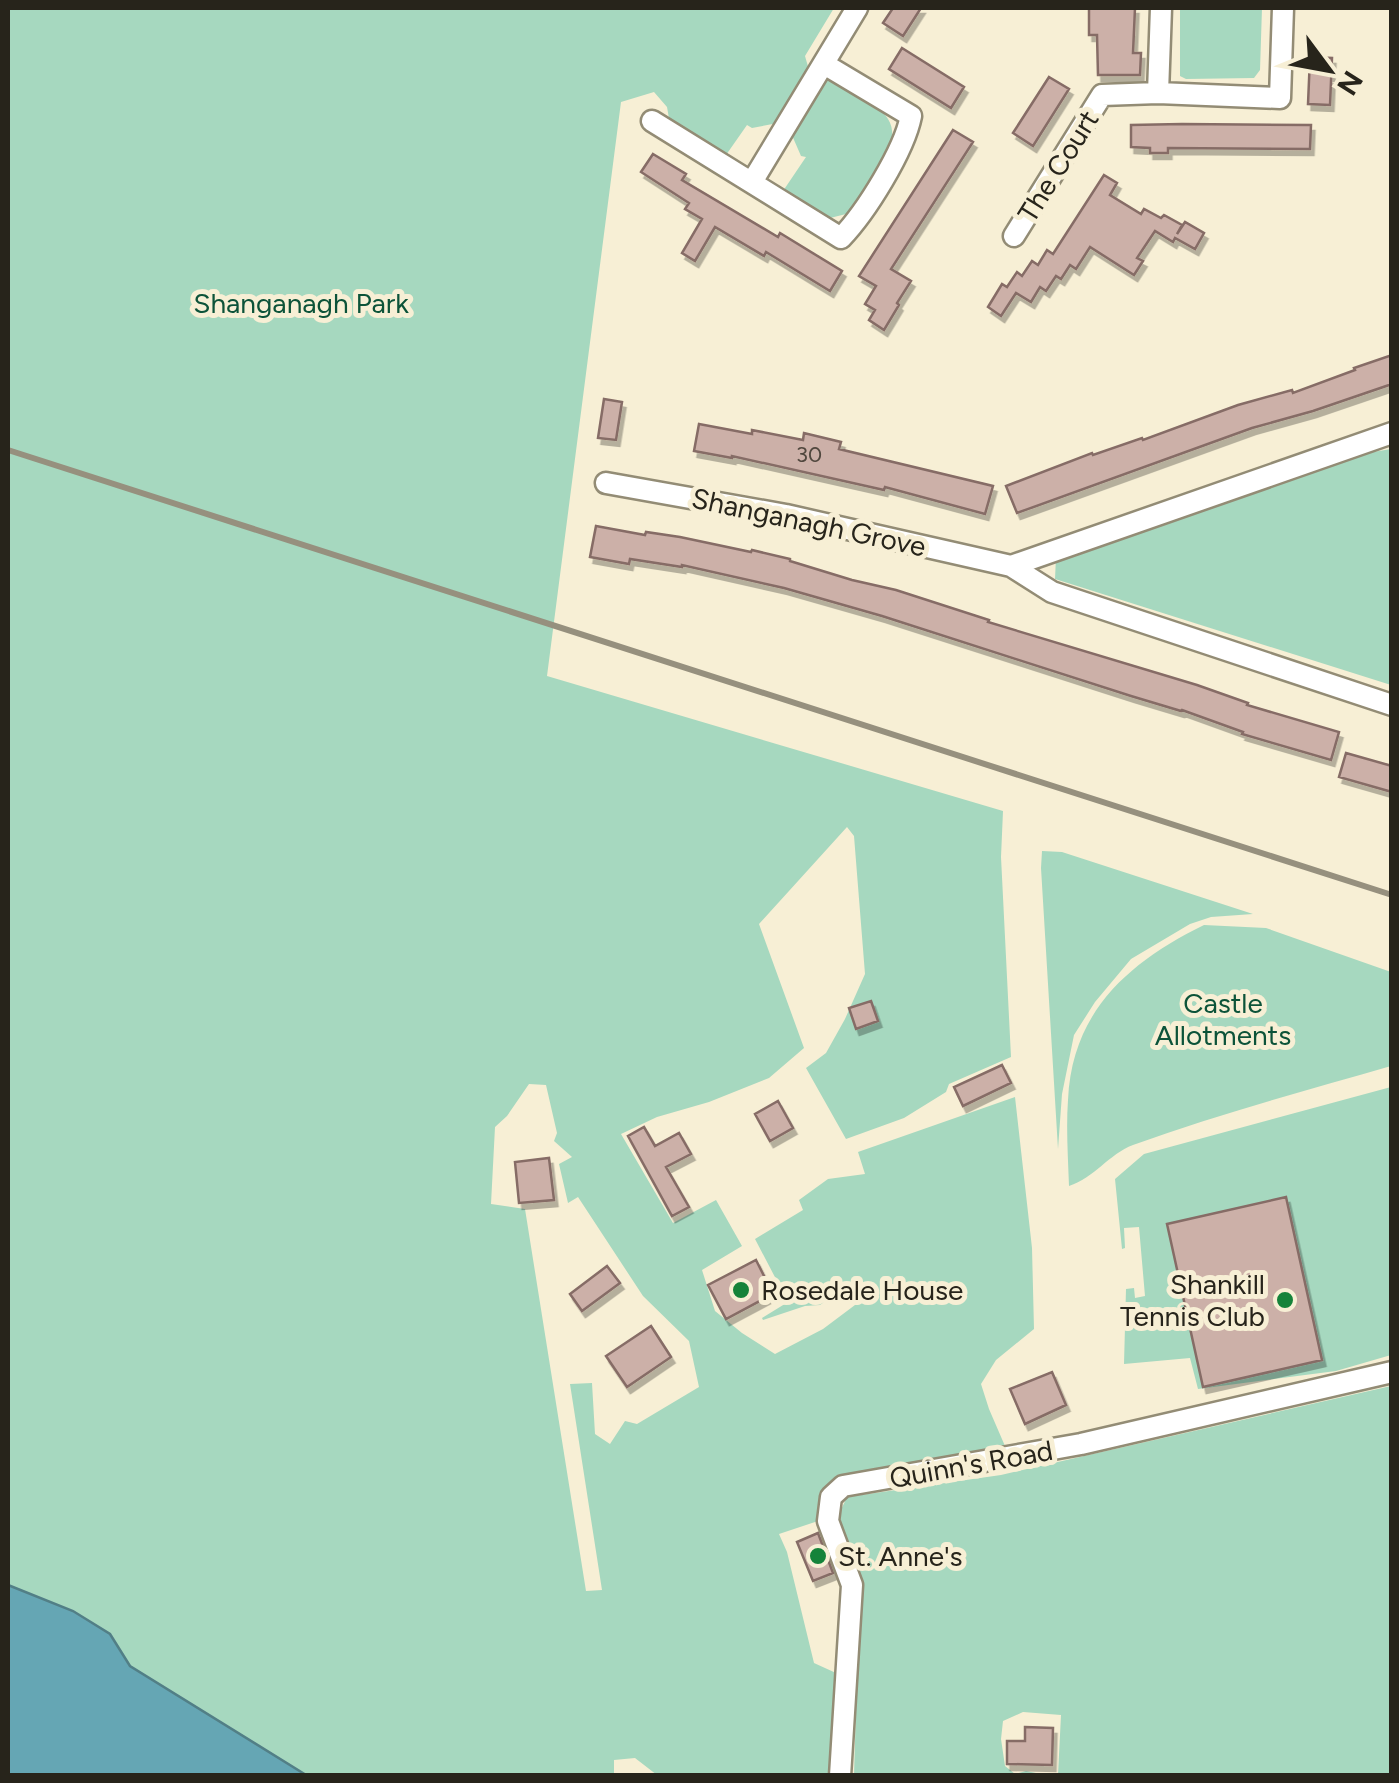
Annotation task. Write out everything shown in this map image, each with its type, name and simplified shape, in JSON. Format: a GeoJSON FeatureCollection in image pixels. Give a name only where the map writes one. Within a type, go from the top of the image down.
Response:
{"type":"FeatureCollection","features":[{"type":"Feature","properties":{"kind":"street"},"geometry":{"type":"LineString","coordinates":[[752,182],[858,8]]}},
{"type":"Feature","properties":{"kind":"street"},"geometry":{"type":"LineString","coordinates":[[1160,8],[1158,93],[1280,98],[1282,8]]}},
{"type":"Feature","properties":{"kind":"street"},"geometry":{"type":"LineString","coordinates":[[652,120],[841,238],[859,219],[908,134],[911,116],[824,64]]}},
{"type":"Feature","properties":{"kind":"street","name":"The Court"},"geometry":{"type":"LineString","coordinates":[[1014,236],[1102,95],[1158,93]]}},
{"type":"Feature","properties":{"kind":"street"},"geometry":{"type":"LineString","coordinates":[[1012,566],[1392,433]]}},
{"type":"Feature","properties":{"kind":"street","name":"Shanganagh Grove"},"geometry":{"type":"LineString","coordinates":[[606,483],[786,515],[1012,566],[1052,592],[1392,704]]}},
{"type":"Feature","properties":{"kind":"street","name":"Quinn's Road"},"geometry":{"type":"LineString","coordinates":[[840,1776],[852,1585],[828,1521],[831,1497],[843,1486],[1081,1444],[1392,1372]]}},
{"type":"Feature","properties":{"kind":"green space","name":"Shanganagh Park"},"geometry":{"type":"Polygon","coordinates":[[[8,8],[834,8],[805,56],[809,70],[778,123],[752,128],[747,125],[726,155],[670,124],[667,107],[654,92],[621,102],[547,676],[1003,811],[1001,857],[1011,1057],[949,1084],[946,1092],[904,1118],[846,1139],[806,1068],[826,1053],[865,974],[854,836],[847,827],[759,924],[804,1048],[769,1078],[657,1117],[621,1134],[673,1223],[716,1200],[742,1246],[702,1270],[715,1311],[775,1354],[823,1329],[859,1302],[852,1281],[820,1305],[763,1320],[788,1302],[755,1239],[803,1210],[799,1200],[828,1179],[865,1174],[858,1152],[1015,1097],[1032,1248],[1034,1329],[996,1360],[981,1384],[1008,1453],[846,1479],[821,1520],[779,1534],[787,1552],[814,1663],[836,1673],[830,1775],[657,1775],[635,1758],[614,1760],[614,1775],[306,1775],[130,1666],[110,1634],[73,1611],[8,1585],[8,8]],[[529,1084],[495,1127],[491,1204],[525,1209],[586,1591],[602,1590],[570,1384],[592,1383],[595,1434],[610,1444],[625,1421],[637,1424],[699,1387],[689,1341],[643,1296],[578,1197],[568,1203],[559,1164],[572,1157],[554,1141],[557,1133],[546,1085],[529,1084]]]}},
{"type":"Feature","properties":{"kind":"green space"},"geometry":{"type":"Polygon","coordinates":[[[1180,8],[1262,8],[1260,70],[1254,78],[1180,76],[1180,8]]]}},
{"type":"Feature","properties":{"kind":"green space"},"geometry":{"type":"Polygon","coordinates":[[[828,80],[884,114],[892,135],[890,151],[854,210],[826,219],[783,191],[806,157],[801,156],[791,133],[828,80]]]}},
{"type":"Feature","properties":{"kind":"green space"},"geometry":{"type":"Polygon","coordinates":[[[1369,448],[1373,452],[1391,449],[1391,685],[1055,579],[1056,557],[1369,448]]]}},
{"type":"Feature","properties":{"kind":"green space"},"geometry":{"type":"Polygon","coordinates":[[[1042,851],[1062,852],[1253,914],[1211,917],[1190,924],[1131,959],[1095,1002],[1074,1035],[1062,1094],[1058,1149],[1041,868],[1042,851]]]}},
{"type":"Feature","properties":{"kind":"green space","name":"Castle Allotments"},"geometry":{"type":"Polygon","coordinates":[[[1204,925],[1266,928],[1391,972],[1391,1066],[1133,1145],[1069,1186],[1067,1111],[1080,1040],[1109,993],[1129,973],[1204,925]]]}},
{"type":"Feature","properties":{"kind":"green space","name":"Shankill Tennis Club"},"geometry":{"type":"Polygon","coordinates":[[[1391,1087],[1391,1355],[1336,1371],[1198,1389],[1190,1358],[1124,1364],[1126,1289],[1134,1288],[1135,1298],[1145,1296],[1139,1227],[1124,1228],[1122,1249],[1115,1179],[1144,1154],[1391,1087]]]}},
{"type":"Feature","properties":{"kind":"green space"},"geometry":{"type":"Polygon","coordinates":[[[1391,1386],[1391,1775],[1058,1775],[1061,1715],[1023,1712],[1003,1721],[1005,1766],[1015,1774],[1026,1771],[1046,1775],[854,1775],[860,1574],[839,1514],[847,1497],[1001,1475],[1391,1386]]]}},
{"type":"Feature","properties":{"kind":"water"},"geometry":{"type":"Polygon","coordinates":[[[8,1585],[73,1611],[110,1634],[130,1666],[306,1775],[8,1775],[8,1585]]]}},
{"type":"Feature","properties":{"kind":"building"},"geometry":{"type":"Polygon","coordinates":[[[893,8],[921,8],[903,36],[883,23],[893,8]]]}},
{"type":"Feature","properties":{"kind":"building"},"geometry":{"type":"Polygon","coordinates":[[[1089,8],[1135,8],[1133,53],[1141,53],[1140,75],[1098,75],[1097,35],[1089,35],[1089,8]]]}},
{"type":"Feature","properties":{"kind":"building"},"geometry":{"type":"Polygon","coordinates":[[[902,48],[964,87],[951,108],[889,69],[902,48]]]}},
{"type":"Feature","properties":{"kind":"building"},"geometry":{"type":"Polygon","coordinates":[[[1310,57],[1332,58],[1330,105],[1308,104],[1310,57]]]}},
{"type":"Feature","properties":{"kind":"building"},"geometry":{"type":"Polygon","coordinates":[[[1049,77],[1069,89],[1033,146],[1013,133],[1049,77]]]}},
{"type":"Feature","properties":{"kind":"building"},"geometry":{"type":"Polygon","coordinates":[[[1131,125],[1311,125],[1310,149],[1168,148],[1168,153],[1150,153],[1150,148],[1131,147],[1131,125]]]}},
{"type":"Feature","properties":{"kind":"building"},"geometry":{"type":"Polygon","coordinates":[[[953,130],[973,142],[891,269],[911,281],[884,330],[869,320],[875,310],[865,304],[876,286],[859,276],[953,130]]]}},
{"type":"Feature","properties":{"kind":"building"},"geometry":{"type":"Polygon","coordinates":[[[653,154],[686,174],[682,180],[842,271],[830,291],[715,227],[695,261],[682,253],[702,219],[685,209],[689,203],[641,172],[653,154]]]}},
{"type":"Feature","properties":{"kind":"building"},"geometry":{"type":"Polygon","coordinates":[[[1104,175],[1117,183],[1110,195],[1141,214],[1144,209],[1182,225],[1177,234],[1185,222],[1204,233],[1195,249],[1155,231],[1137,258],[1143,261],[1134,275],[1090,247],[1076,269],[1070,265],[1046,291],[1040,287],[1031,302],[1016,293],[1001,316],[988,307],[1002,284],[1007,287],[1017,272],[1022,276],[1032,261],[1038,265],[1047,250],[1053,254],[1104,175]]]}},
{"type":"Feature","properties":{"kind":"building"},"geometry":{"type":"Polygon","coordinates":[[[1392,355],[1392,384],[1252,428],[1017,513],[1006,486],[1238,405],[1292,390],[1293,393],[1392,355]]]}},
{"type":"Feature","properties":{"kind":"building"},"geometry":{"type":"Polygon","coordinates":[[[604,399],[622,402],[616,440],[598,438],[604,399]]]}},
{"type":"Feature","properties":{"kind":"building"},"geometry":{"type":"Polygon","coordinates":[[[699,424],[803,440],[804,433],[841,442],[839,449],[993,486],[985,514],[885,487],[884,490],[694,451],[699,424]]]}},
{"type":"Feature","properties":{"kind":"building"},"geometry":{"type":"Polygon","coordinates":[[[596,526],[680,537],[790,559],[1197,685],[1247,705],[1339,732],[1331,760],[1242,734],[1182,710],[784,588],[682,565],[630,559],[629,564],[590,557],[596,526]]]}},
{"type":"Feature","properties":{"kind":"building"},"geometry":{"type":"Polygon","coordinates":[[[1346,753],[1392,766],[1392,792],[1339,777],[1346,753]]]}},
{"type":"Feature","properties":{"kind":"building"},"geometry":{"type":"Polygon","coordinates":[[[871,1001],[878,1021],[856,1029],[849,1008],[871,1001]]]}},
{"type":"Feature","properties":{"kind":"building"},"geometry":{"type":"Polygon","coordinates":[[[1002,1065],[1011,1083],[963,1106],[954,1087],[1002,1065]]]}},
{"type":"Feature","properties":{"kind":"building"},"geometry":{"type":"Polygon","coordinates":[[[778,1101],[793,1128],[770,1141],[755,1114],[778,1101]]]}},
{"type":"Feature","properties":{"kind":"building"},"geometry":{"type":"Polygon","coordinates":[[[644,1127],[655,1146],[679,1133],[691,1154],[666,1167],[689,1207],[672,1216],[628,1136],[644,1127]]]}},
{"type":"Feature","properties":{"kind":"building"},"geometry":{"type":"Polygon","coordinates":[[[549,1158],[554,1200],[519,1203],[515,1162],[549,1158]]]}},
{"type":"Feature","properties":{"kind":"building"},"geometry":{"type":"Polygon","coordinates":[[[1286,1197],[1322,1360],[1203,1387],[1167,1224],[1286,1197]]]}},
{"type":"Feature","properties":{"kind":"building","name":"Rosedale House"},"geometry":{"type":"Polygon","coordinates":[[[756,1260],[773,1294],[726,1319],[708,1285],[756,1260]]]}},
{"type":"Feature","properties":{"kind":"building"},"geometry":{"type":"Polygon","coordinates":[[[607,1266],[620,1283],[582,1311],[570,1294],[607,1266]]]}},
{"type":"Feature","properties":{"kind":"building"},"geometry":{"type":"Polygon","coordinates":[[[651,1326],[671,1357],[627,1387],[606,1356],[651,1326]]]}},
{"type":"Feature","properties":{"kind":"building"},"geometry":{"type":"Polygon","coordinates":[[[1052,1372],[1066,1405],[1025,1424],[1010,1389],[1052,1372]]]}},
{"type":"Feature","properties":{"kind":"building","name":"St. Anne's"},"geometry":{"type":"Polygon","coordinates":[[[818,1533],[833,1573],[813,1581],[797,1542],[818,1533]]]}},
{"type":"Feature","properties":{"kind":"building"},"geometry":{"type":"Polygon","coordinates":[[[1025,1727],[1053,1728],[1052,1765],[1007,1764],[1007,1741],[1025,1741],[1025,1727]]]}},
{"type":"Feature","properties":{"kind":"railway"},"geometry":{"type":"LineString","coordinates":[[8,450],[1392,895]]}},
{"type":"Feature","properties":{"kind":"place","name":"Rosedale House"},"geometry":{"type":"Point","coordinates":[741,1290]}},
{"type":"Feature","properties":{"kind":"place","name":"Shankill Tennis Club"},"geometry":{"type":"Point","coordinates":[1285,1300]}},
{"type":"Feature","properties":{"kind":"place","name":"St. Anne's"},"geometry":{"type":"Point","coordinates":[818,1556]}}]}
